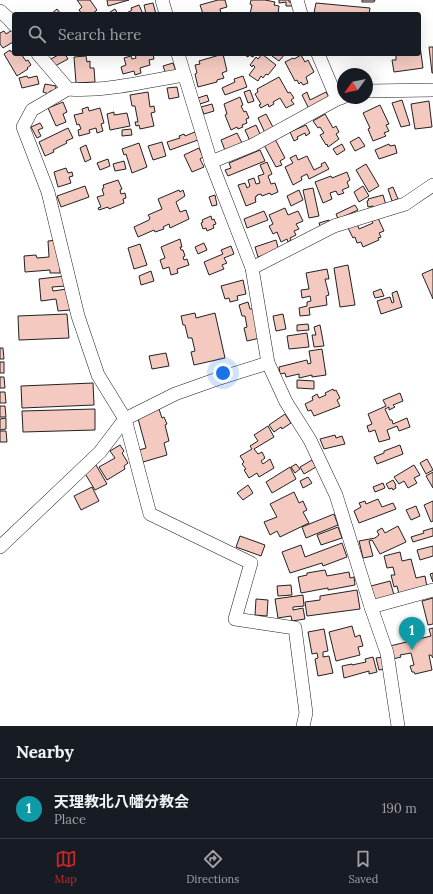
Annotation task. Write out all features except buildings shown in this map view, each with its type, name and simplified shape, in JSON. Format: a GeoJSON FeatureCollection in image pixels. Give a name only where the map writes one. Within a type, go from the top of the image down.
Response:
{"type":"FeatureCollection","features":[{"type":"Feature","properties":{"kind":"street"},"geometry":{"type":"LineString","coordinates":[[162,0],[165,12]]}},
{"type":"Feature","properties":{"kind":"street"},"geometry":{"type":"LineString","coordinates":[[297,0],[300,12]]}},
{"type":"Feature","properties":{"kind":"street"},"geometry":{"type":"LineString","coordinates":[[0,11],[12,23]]}},
{"type":"Feature","properties":{"kind":"street"},"geometry":{"type":"LineString","coordinates":[[40,56],[68,89]]}},
{"type":"Feature","properties":{"kind":"street"},"geometry":{"type":"LineString","coordinates":[[179,56],[211,162],[252,268],[268,363],[286,402],[310,440],[336,495],[371,607],[387,652],[398,726]]}},
{"type":"Feature","properties":{"kind":"street"},"geometry":{"type":"LineString","coordinates":[[319,56],[337,92]]}},
{"type":"Feature","properties":{"kind":"street"},"geometry":{"type":"LineString","coordinates":[[184,75],[103,89],[68,89],[32,110],[23,128],[48,192],[78,316],[98,375],[125,419],[150,514],[251,563],[235,619],[295,628],[306,713],[303,726]]}},
{"type":"Feature","properties":{"kind":"street"},"geometry":{"type":"LineString","coordinates":[[373,91],[433,90]]}},
{"type":"Feature","properties":{"kind":"street"},"geometry":{"type":"LineString","coordinates":[[211,162],[254,145],[337,100]]}},
{"type":"Feature","properties":{"kind":"street"},"geometry":{"type":"LineString","coordinates":[[252,268],[334,226],[405,204],[433,185]]}},
{"type":"Feature","properties":{"kind":"street"},"geometry":{"type":"LineString","coordinates":[[0,547],[100,452],[125,419],[176,394],[268,363]]}},
{"type":"Feature","properties":{"kind":"street"},"geometry":{"type":"LineString","coordinates":[[371,607],[433,590]]}},
{"type":"Feature","properties":{"kind":"place","name":"天理教北八幡分教会"},"geometry":{"type":"Point","coordinates":[412,650]}}]}
